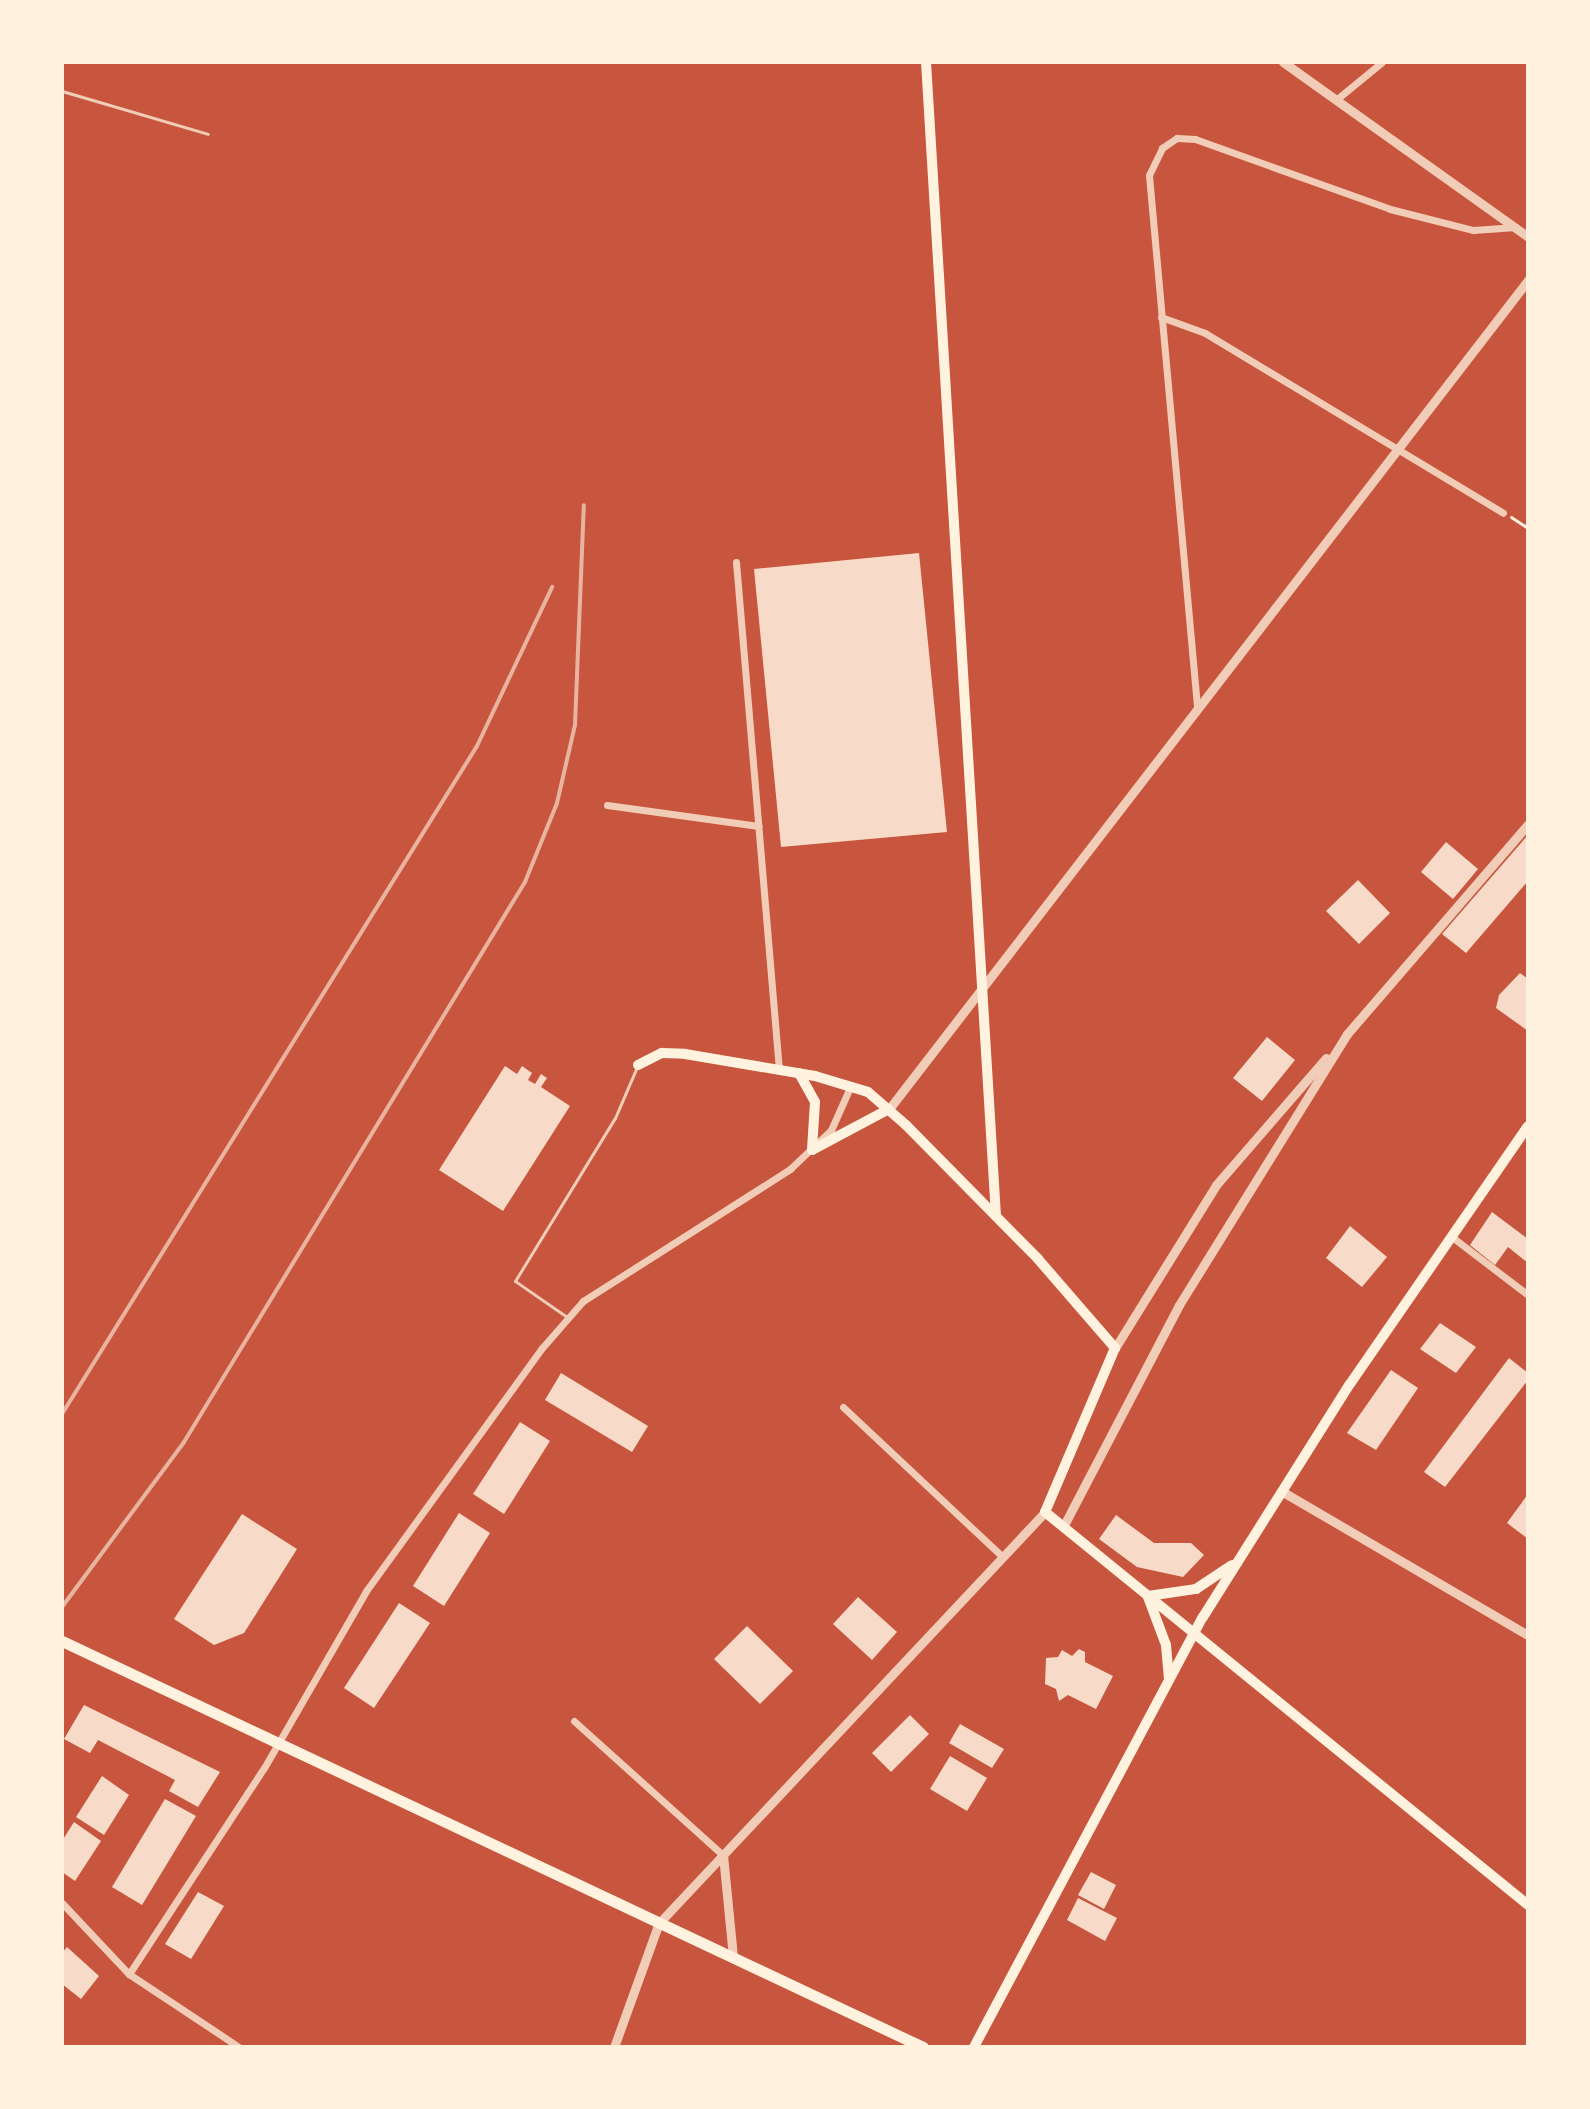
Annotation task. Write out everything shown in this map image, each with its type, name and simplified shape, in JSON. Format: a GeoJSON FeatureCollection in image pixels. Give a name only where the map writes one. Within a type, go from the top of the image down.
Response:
{"type":"FeatureCollection","features":[{"type":"Feature","properties":{"kind":"main road"},"geometry":{"type":"LineString","coordinates":[[926,62],[996,1216]]}},
{"type":"Feature","properties":{"kind":"main road"},"geometry":{"type":"LineString","coordinates":[[638,1065],[662,1053],[685,1054],[799,1073],[851,1085],[889,1109],[996,1216],[1115,1348],[1045,1512],[1195,1630],[1528,1905]]}},
{"type":"Feature","properties":{"kind":"main road"},"geometry":{"type":"LineString","coordinates":[[799,1073],[815,1102],[812,1150]]}},
{"type":"Feature","properties":{"kind":"main road"},"geometry":{"type":"LineString","coordinates":[[812,1150],[889,1109]]}},
{"type":"Feature","properties":{"kind":"main road"},"geometry":{"type":"LineString","coordinates":[[974,2047],[1195,1630],[1283,1492],[1528,1126]]}},
{"type":"Feature","properties":{"kind":"main road"},"geometry":{"type":"LineString","coordinates":[[1148,1596],[1196,1589],[1242,1555]]}},
{"type":"Feature","properties":{"kind":"main road"},"geometry":{"type":"LineString","coordinates":[[1148,1596],[1166,1645],[1170,1680]]}},
{"type":"Feature","properties":{"kind":"main road"},"geometry":{"type":"LineString","coordinates":[[62,1641],[923,2047]]}},
{"type":"Feature","properties":{"kind":"street"},"geometry":{"type":"LineString","coordinates":[[1283,62],[1528,237]]}},
{"type":"Feature","properties":{"kind":"street"},"geometry":{"type":"LineString","coordinates":[[1337,99],[1382,62]]}},
{"type":"Feature","properties":{"kind":"street"},"geometry":{"type":"LineString","coordinates":[[1197,706],[1149,175],[1162,148],[1177,138],[1195,139],[1390,209],[1473,230],[1516,227]]}},
{"type":"Feature","properties":{"kind":"street"},"geometry":{"type":"LineString","coordinates":[[889,1109],[1528,280]]}},
{"type":"Feature","properties":{"kind":"street"},"geometry":{"type":"LineString","coordinates":[[1161,317],[1205,333],[1503,513]]}},
{"type":"Feature","properties":{"kind":"street"},"geometry":{"type":"LineString","coordinates":[[736,562],[779,1070]]}},
{"type":"Feature","properties":{"kind":"street"},"geometry":{"type":"LineString","coordinates":[[607,805],[759,826]]}},
{"type":"Feature","properties":{"kind":"street"},"geometry":{"type":"LineString","coordinates":[[1115,1348],[1216,1185],[1528,824]]}},
{"type":"Feature","properties":{"kind":"street"},"geometry":{"type":"LineString","coordinates":[[1063,1527],[1179,1305],[1347,1034]]}},
{"type":"Feature","properties":{"kind":"street"},"geometry":{"type":"LineString","coordinates":[[129,1974],[264,1768],[366,1591],[567,1317],[617,1277],[730,1210],[812,1150],[831,1130],[851,1085]]}},
{"type":"Feature","properties":{"kind":"street"},"geometry":{"type":"LineString","coordinates":[[1452,1237],[1528,1295]]}},
{"type":"Feature","properties":{"kind":"street"},"geometry":{"type":"LineString","coordinates":[[843,1407],[1003,1557]]}},
{"type":"Feature","properties":{"kind":"street"},"geometry":{"type":"LineString","coordinates":[[1283,1492],[1528,1635]]}},
{"type":"Feature","properties":{"kind":"street"},"geometry":{"type":"LineString","coordinates":[[614,2047],[659,1923],[1045,1512]]}},
{"type":"Feature","properties":{"kind":"street"},"geometry":{"type":"LineString","coordinates":[[574,1721],[723,1855],[733,1957]]}},
{"type":"Feature","properties":{"kind":"street"},"geometry":{"type":"LineString","coordinates":[[62,1903],[129,1974],[239,2047]]}},
{"type":"Feature","properties":{"kind":"lane"},"geometry":{"type":"LineString","coordinates":[[62,91],[208,134]]}},
{"type":"Feature","properties":{"kind":"lane"},"geometry":{"type":"LineString","coordinates":[[567,1317],[515,1281],[615,1118],[638,1065]]}},
{"type":"Feature","properties":{"kind":"path"},"geometry":{"type":"LineString","coordinates":[[1503,513],[1528,528]]}},
{"type":"Feature","properties":{"kind":"building"},"geometry":{"type":"Polygon","coordinates":[[[919,553],[947,832],[781,847],[754,569],[919,553]]]}},
{"type":"Feature","properties":{"kind":"building"},"geometry":{"type":"Polygon","coordinates":[[[1528,835],[1528,881],[1466,953],[1442,934],[1528,835]]]}},
{"type":"Feature","properties":{"kind":"building"},"geometry":{"type":"Polygon","coordinates":[[[1446,842],[1478,869],[1453,899],[1421,872],[1446,842]]]}},
{"type":"Feature","properties":{"kind":"building"},"geometry":{"type":"Polygon","coordinates":[[[1358,880],[1390,913],[1359,944],[1326,911],[1358,880]]]}},
{"type":"Feature","properties":{"kind":"building"},"geometry":{"type":"Polygon","coordinates":[[[1520,973],[1528,979],[1528,1031],[1496,1008],[1499,995],[1520,973]]]}},
{"type":"Feature","properties":{"kind":"building"},"geometry":{"type":"Polygon","coordinates":[[[1267,1037],[1295,1060],[1262,1101],[1233,1078],[1267,1037]]]}},
{"type":"Feature","properties":{"kind":"building"},"geometry":{"type":"Polygon","coordinates":[[[505,1066],[517,1074],[522,1066],[532,1073],[528,1080],[535,1084],[541,1074],[547,1078],[541,1087],[570,1106],[503,1211],[439,1170],[505,1066]]]}},
{"type":"Feature","properties":{"kind":"building"},"geometry":{"type":"Polygon","coordinates":[[[1492,1212],[1528,1239],[1528,1263],[1508,1247],[1495,1265],[1470,1245],[1492,1212]]]}},
{"type":"Feature","properties":{"kind":"building"},"geometry":{"type":"Polygon","coordinates":[[[1350,1226],[1387,1257],[1362,1287],[1326,1258],[1350,1226]]]}},
{"type":"Feature","properties":{"kind":"building"},"geometry":{"type":"Polygon","coordinates":[[[1440,1323],[1476,1347],[1456,1373],[1420,1349],[1440,1323]]]}},
{"type":"Feature","properties":{"kind":"building"},"geometry":{"type":"Polygon","coordinates":[[[1509,1358],[1528,1373],[1528,1380],[1445,1487],[1424,1472],[1509,1358]]]}},
{"type":"Feature","properties":{"kind":"building"},"geometry":{"type":"Polygon","coordinates":[[[1391,1370],[1418,1388],[1376,1450],[1347,1433],[1391,1370]]]}},
{"type":"Feature","properties":{"kind":"building"},"geometry":{"type":"Polygon","coordinates":[[[561,1373],[648,1426],[632,1452],[545,1400],[561,1373]]]}},
{"type":"Feature","properties":{"kind":"building"},"geometry":{"type":"Polygon","coordinates":[[[520,1422],[550,1441],[504,1514],[473,1494],[520,1422]]]}},
{"type":"Feature","properties":{"kind":"building"},"geometry":{"type":"Polygon","coordinates":[[[1528,1494],[1528,1539],[1507,1523],[1528,1494]]]}},
{"type":"Feature","properties":{"kind":"building"},"geometry":{"type":"Polygon","coordinates":[[[459,1513],[490,1533],[444,1606],[413,1586],[459,1513]]]}},
{"type":"Feature","properties":{"kind":"building"},"geometry":{"type":"Polygon","coordinates":[[[242,1514],[297,1549],[244,1633],[214,1645],[174,1619],[242,1514]]]}},
{"type":"Feature","properties":{"kind":"building"},"geometry":{"type":"Polygon","coordinates":[[[1116,1515],[1154,1543],[1191,1543],[1204,1555],[1183,1577],[1137,1567],[1099,1539],[1116,1515]]]}},
{"type":"Feature","properties":{"kind":"building"},"geometry":{"type":"Polygon","coordinates":[[[858,1597],[897,1632],[872,1660],[833,1624],[858,1597]]]}},
{"type":"Feature","properties":{"kind":"building"},"geometry":{"type":"Polygon","coordinates":[[[399,1603],[430,1623],[374,1708],[344,1688],[399,1603]]]}},
{"type":"Feature","properties":{"kind":"building"},"geometry":{"type":"Polygon","coordinates":[[[747,1626],[793,1671],[760,1704],[714,1659],[747,1626]]]}},
{"type":"Feature","properties":{"kind":"building"},"geometry":{"type":"Polygon","coordinates":[[[1079,1649],[1085,1652],[1085,1662],[1113,1676],[1096,1709],[1068,1695],[1059,1701],[1056,1689],[1045,1684],[1046,1658],[1058,1657],[1062,1650],[1072,1656],[1079,1649]]]}},
{"type":"Feature","properties":{"kind":"building"},"geometry":{"type":"Polygon","coordinates":[[[84,1705],[220,1772],[198,1807],[169,1791],[175,1780],[98,1740],[90,1753],[64,1739],[84,1705]]]}},
{"type":"Feature","properties":{"kind":"building"},"geometry":{"type":"Polygon","coordinates":[[[910,1715],[929,1734],[891,1772],[872,1753],[910,1715]]]}},
{"type":"Feature","properties":{"kind":"building"},"geometry":{"type":"Polygon","coordinates":[[[960,1724],[1004,1749],[992,1768],[949,1743],[960,1724]]]}},
{"type":"Feature","properties":{"kind":"building"},"geometry":{"type":"Polygon","coordinates":[[[950,1756],[987,1778],[967,1811],[930,1789],[950,1756]]]}},
{"type":"Feature","properties":{"kind":"building"},"geometry":{"type":"Polygon","coordinates":[[[102,1776],[129,1795],[104,1835],[76,1817],[102,1776]]]}},
{"type":"Feature","properties":{"kind":"building"},"geometry":{"type":"Polygon","coordinates":[[[165,1799],[196,1816],[142,1905],[112,1887],[165,1799]]]}},
{"type":"Feature","properties":{"kind":"building"},"geometry":{"type":"Polygon","coordinates":[[[74,1822],[101,1841],[75,1881],[62,1872],[62,1841],[74,1822]]]}},
{"type":"Feature","properties":{"kind":"building"},"geometry":{"type":"Polygon","coordinates":[[[1091,1872],[1116,1885],[1104,1909],[1078,1895],[1091,1872]]]}},
{"type":"Feature","properties":{"kind":"building"},"geometry":{"type":"Polygon","coordinates":[[[198,1892],[224,1906],[191,1959],[165,1944],[198,1892]]]}},
{"type":"Feature","properties":{"kind":"building"},"geometry":{"type":"Polygon","coordinates":[[[1078,1898],[1117,1918],[1105,1941],[1067,1920],[1078,1898]]]}},
{"type":"Feature","properties":{"kind":"building"},"geometry":{"type":"Polygon","coordinates":[[[67,1947],[99,1976],[81,1999],[62,1984],[62,1953],[67,1947]]]}},
{"type":"Feature","properties":{"kind":"railway"},"geometry":{"type":"LineString","coordinates":[[62,1607],[184,1442],[525,882],[557,803],[575,725],[584,505]]}},
{"type":"Feature","properties":{"kind":"railway"},"geometry":{"type":"LineString","coordinates":[[62,1414],[477,746],[552,587]]}}]}
